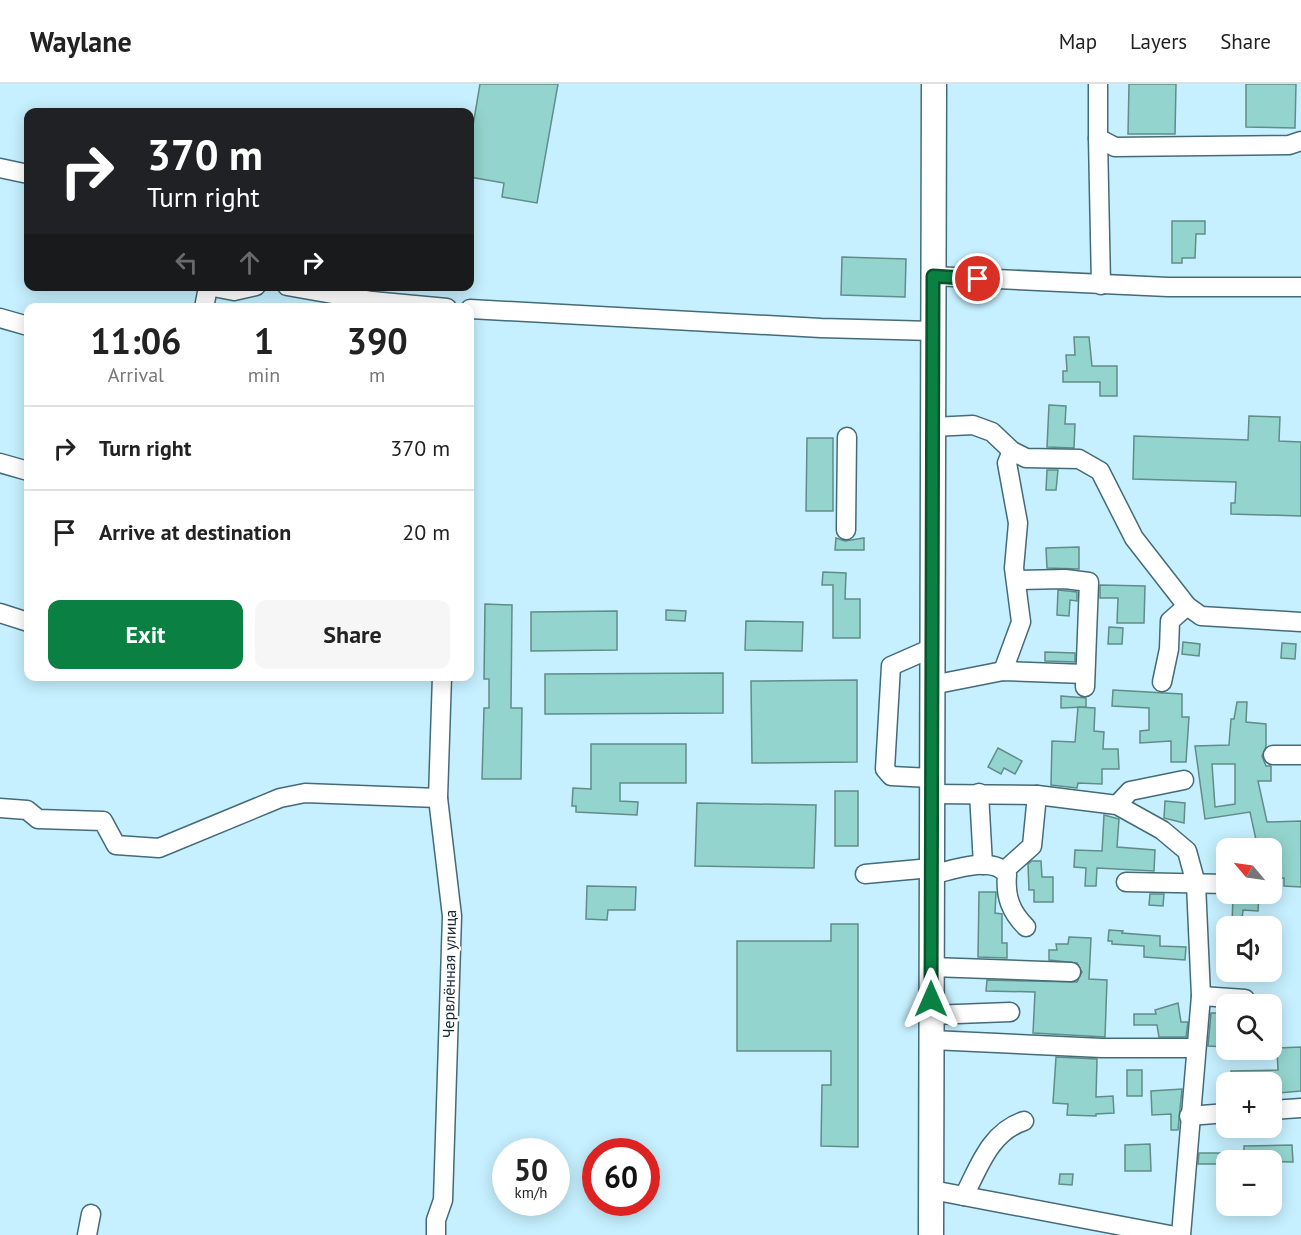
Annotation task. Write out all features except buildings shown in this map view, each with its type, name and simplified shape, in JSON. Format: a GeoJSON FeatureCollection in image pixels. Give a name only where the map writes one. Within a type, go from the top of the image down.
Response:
{"type":"FeatureCollection","features":[{"type":"Feature","properties":{"kind":"main road"},"geometry":{"type":"LineString","coordinates":[[931,1235],[934,84]]}},
{"type":"Feature","properties":{"kind":"street"},"geometry":{"type":"LineString","coordinates":[[1098,84],[1101,285]]}},
{"type":"Feature","properties":{"kind":"street"},"geometry":{"type":"LineString","coordinates":[[1098,138],[1114,147],[1289,145],[1301,141]]}},
{"type":"Feature","properties":{"kind":"street"},"geometry":{"type":"LineString","coordinates":[[0,168],[24,173]]}},
{"type":"Feature","properties":{"kind":"street"},"geometry":{"type":"LineString","coordinates":[[933,276],[1101,285],[1301,287]]}},
{"type":"Feature","properties":{"kind":"street"},"geometry":{"type":"LineString","coordinates":[[314,291],[384,303]]}},
{"type":"Feature","properties":{"kind":"street"},"geometry":{"type":"LineString","coordinates":[[474,309],[821,328],[933,331]]}},
{"type":"Feature","properties":{"kind":"street"},"geometry":{"type":"LineString","coordinates":[[0,318],[24,325]]}},
{"type":"Feature","properties":{"kind":"street"},"geometry":{"type":"LineString","coordinates":[[933,427],[973,424],[992,432],[1012,451],[1026,458],[1078,459],[1100,471],[1134,538],[1187,606],[1202,616],[1301,622]]}},
{"type":"Feature","properties":{"kind":"street"},"geometry":{"type":"LineString","coordinates":[[846,530],[847,437]]}},
{"type":"Feature","properties":{"kind":"street"},"geometry":{"type":"LineString","coordinates":[[1003,671],[1021,622],[1018,580],[1014,568],[1018,523],[1007,463],[1012,451]]}},
{"type":"Feature","properties":{"kind":"street"},"geometry":{"type":"LineString","coordinates":[[0,463],[24,470]]}},
{"type":"Feature","properties":{"kind":"street"},"geometry":{"type":"LineString","coordinates":[[932,685],[1003,671],[1085,680],[1089,582],[1065,579],[1018,580]]}},
{"type":"Feature","properties":{"kind":"street"},"geometry":{"type":"LineString","coordinates":[[1162,682],[1169,649],[1170,621],[1187,606]]}},
{"type":"Feature","properties":{"kind":"street"},"geometry":{"type":"LineString","coordinates":[[0,613],[24,621]]}},
{"type":"Feature","properties":{"kind":"street"},"geometry":{"type":"LineString","coordinates":[[932,648],[891,666],[885,769],[891,776],[931,786],[979,793],[1037,795],[1117,805],[1162,830],[1187,851],[1196,884],[1201,996],[1189,1116],[1181,1235]]}},
{"type":"Feature","properties":{"kind":"street","name":"Червлённая улица"},"geometry":{"type":"LineString","coordinates":[[436,1235],[436,1220],[443,1200],[452,916],[438,798],[442,681]]}},
{"type":"Feature","properties":{"kind":"street"},"geometry":{"type":"LineString","coordinates":[[1273,756],[1301,756]]}},
{"type":"Feature","properties":{"kind":"street"},"geometry":{"type":"LineString","coordinates":[[1117,805],[1130,791],[1184,780]]}},
{"type":"Feature","properties":{"kind":"street"},"geometry":{"type":"LineString","coordinates":[[0,808],[27,810],[38,819],[104,821],[116,845],[159,848],[280,798],[305,793],[438,798]]}},
{"type":"Feature","properties":{"kind":"street"},"geometry":{"type":"LineString","coordinates":[[979,793],[983,865]]}},
{"type":"Feature","properties":{"kind":"street"},"geometry":{"type":"LineString","coordinates":[[1004,871],[1032,846],[1037,795]]}},
{"type":"Feature","properties":{"kind":"street"},"geometry":{"type":"LineString","coordinates":[[865,874],[931,872],[983,865],[1004,871],[1007,875],[1006,892],[1014,915],[1026,927]]}},
{"type":"Feature","properties":{"kind":"street"},"geometry":{"type":"LineString","coordinates":[[1126,882],[1216,884]]}},
{"type":"Feature","properties":{"kind":"street"},"geometry":{"type":"LineString","coordinates":[[932,967],[1071,972]]}},
{"type":"Feature","properties":{"kind":"street"},"geometry":{"type":"LineString","coordinates":[[1201,996],[1216,997]]}},
{"type":"Feature","properties":{"kind":"street"},"geometry":{"type":"LineString","coordinates":[[931,1015],[1010,1012]]}},
{"type":"Feature","properties":{"kind":"street"},"geometry":{"type":"LineString","coordinates":[[932,1040],[1102,1048],[1196,1048]]}},
{"type":"Feature","properties":{"kind":"street"},"geometry":{"type":"LineString","coordinates":[[1282,1109],[1301,1108]]}},
{"type":"Feature","properties":{"kind":"street"},"geometry":{"type":"LineString","coordinates":[[1189,1116],[1216,1114]]}},
{"type":"Feature","properties":{"kind":"street"},"geometry":{"type":"LineString","coordinates":[[964,1196],[986,1152],[1008,1126],[1024,1121]]}},
{"type":"Feature","properties":{"kind":"street"},"geometry":{"type":"LineString","coordinates":[[932,1190],[1170,1235]]}},
{"type":"Feature","properties":{"kind":"street"},"geometry":{"type":"LineString","coordinates":[[87,1235],[91,1214]]}},
{"type":"Feature","properties":{"kind":"route"},"geometry":{"type":"LineString","coordinates":[[931,999],[933,276],[978,279]]}}]}
